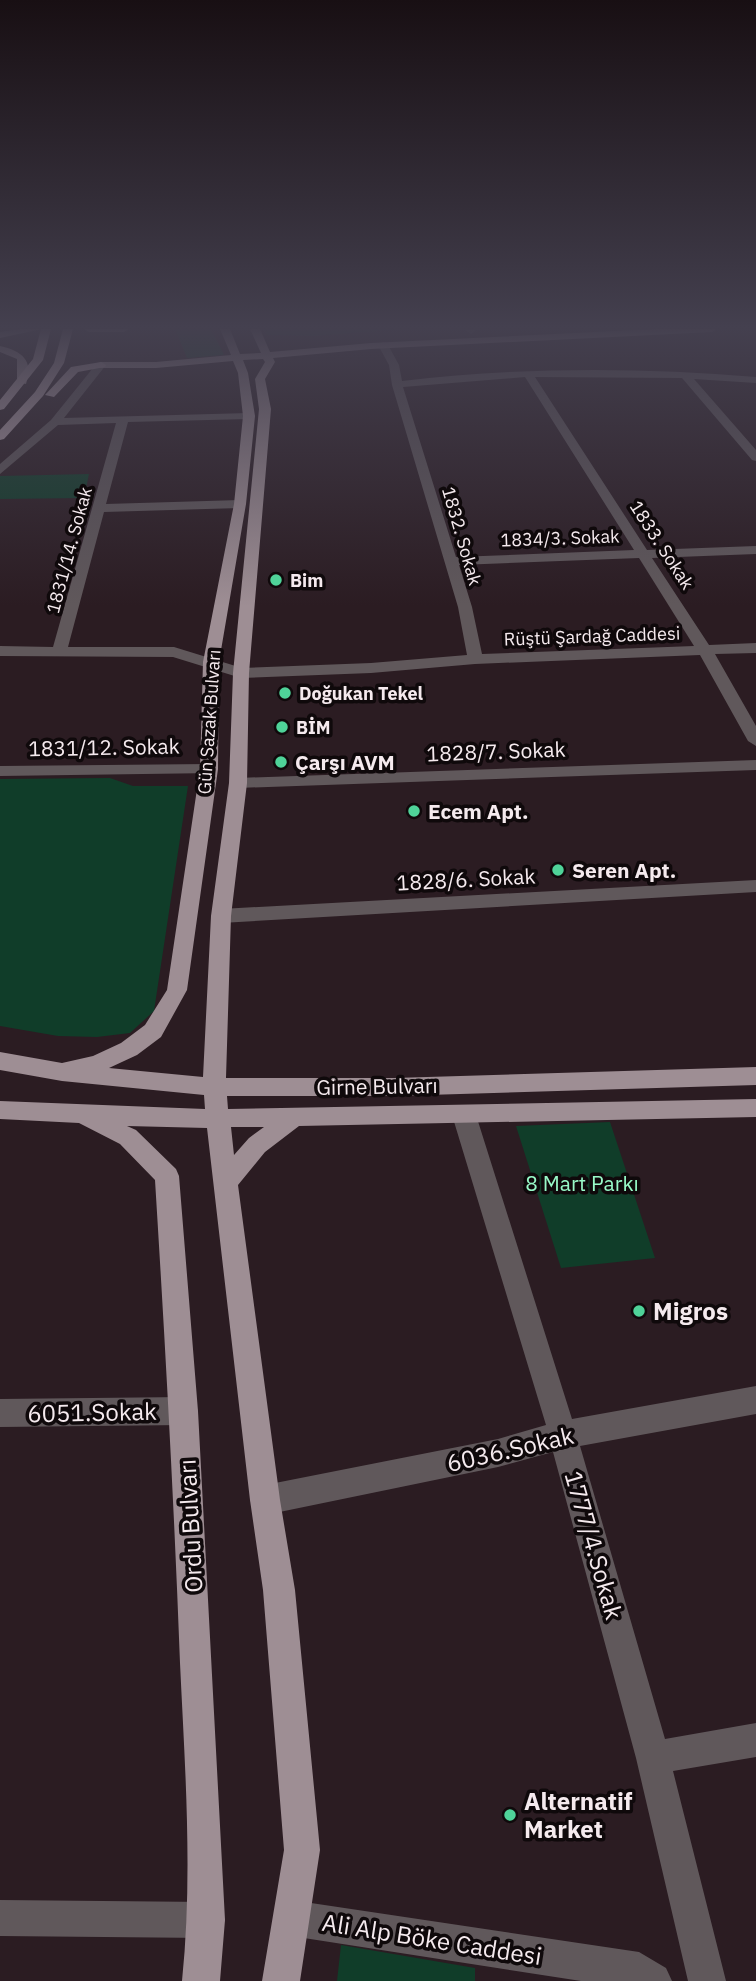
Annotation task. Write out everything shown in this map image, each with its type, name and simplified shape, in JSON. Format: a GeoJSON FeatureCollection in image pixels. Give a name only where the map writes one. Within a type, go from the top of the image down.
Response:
{"type":"FeatureCollection","features":[{"type":"Feature","properties":{"kind":"highway"},"geometry":{"type":"LineString","coordinates":[[4,433],[19,421]]}},
{"type":"Feature","properties":{"kind":"main road","name":"Gün Sazak Bulvarı"},"geometry":{"type":"LineString","coordinates":[[62,1072],[98,1063],[129,1049],[153,1031],[177,990],[209,769],[211,662],[240,505],[248,421]]}},
{"type":"Feature","properties":{"kind":"main road","name":"Gün Sazak Bulvarı"},"geometry":{"type":"LineString","coordinates":[[214,1087],[221,916],[238,783],[243,666],[264,421]]}},
{"type":"Feature","properties":{"kind":"main road","name":"Girne Bulvarı"},"geometry":{"type":"LineString","coordinates":[[0,1061],[62,1072],[214,1087],[394,1087],[756,1076]]}},
{"type":"Feature","properties":{"kind":"main road"},"geometry":{"type":"LineString","coordinates":[[214,1087],[265,1500],[279,1590],[302,1850],[281,1981]]}},
{"type":"Feature","properties":{"kind":"main road","name":"Girne Bulvarı"},"geometry":{"type":"LineString","coordinates":[[0,1110],[219,1118],[756,1108]]}},
{"type":"Feature","properties":{"kind":"main road","name":"Ordu Bulvarı"},"geometry":{"type":"LineString","coordinates":[[84,1115],[128,1137],[167,1176],[184,1411],[204,1815],[206,1920],[201,1981]]}},
{"type":"Feature","properties":{"kind":"main road"},"geometry":{"type":"LineString","coordinates":[[225,1184],[257,1145],[294,1117]]}},
{"type":"Feature","properties":{"kind":"street"},"geometry":{"type":"LineString","coordinates":[[0,470],[55,422],[68,421]]}},
{"type":"Feature","properties":{"kind":"street","name":"1831/14. Sokak"},"geometry":{"type":"LineString","coordinates":[[61,650],[122,421]]}},
{"type":"Feature","properties":{"kind":"street","name":"1832. Sokak"},"geometry":{"type":"LineString","coordinates":[[409,421],[465,607],[475,659]]}},
{"type":"Feature","properties":{"kind":"street","name":"1833. Sokak"},"geometry":{"type":"LineString","coordinates":[[559,421],[706,652],[756,741]]}},
{"type":"Feature","properties":{"kind":"street"},"geometry":{"type":"LineString","coordinates":[[725,421],[756,457]]}},
{"type":"Feature","properties":{"kind":"street"},"geometry":{"type":"LineString","coordinates":[[98,508],[240,505]]}},
{"type":"Feature","properties":{"kind":"street","name":"1834/3. Sokak"},"geometry":{"type":"LineString","coordinates":[[449,561],[756,550]]}},
{"type":"Feature","properties":{"kind":"street","name":"Rüştü Şardağ Caddesi"},"geometry":{"type":"LineString","coordinates":[[0,651],[174,652],[211,662],[243,666],[371,668],[475,659],[756,649]]}},
{"type":"Feature","properties":{"kind":"street","name":"1828/7. Sokak"},"geometry":{"type":"LineString","coordinates":[[238,783],[756,765]]}},
{"type":"Feature","properties":{"kind":"street","name":"1831/12. Sokak"},"geometry":{"type":"LineString","coordinates":[[0,771],[209,769]]}},
{"type":"Feature","properties":{"kind":"street","name":"1828/6. Sokak"},"geometry":{"type":"LineString","coordinates":[[221,916],[756,886]]}},
{"type":"Feature","properties":{"kind":"street","name":"1777/4.Sokak"},"geometry":{"type":"LineString","coordinates":[[464,1115],[563,1435],[653,1758],[707,1981]]}},
{"type":"Feature","properties":{"kind":"street","name":"6036.Sokak"},"geometry":{"type":"LineString","coordinates":[[265,1500],[498,1453],[563,1435],[756,1400]]}},
{"type":"Feature","properties":{"kind":"street","name":"6051.Sokak"},"geometry":{"type":"LineString","coordinates":[[0,1413],[184,1411]]}},
{"type":"Feature","properties":{"kind":"street"},"geometry":{"type":"LineString","coordinates":[[653,1758],[756,1740]]}},
{"type":"Feature","properties":{"kind":"street"},"geometry":{"type":"LineString","coordinates":[[0,1918],[206,1920]]}},
{"type":"Feature","properties":{"kind":"street","name":"Ali Alp Böke Caddesi"},"geometry":{"type":"LineString","coordinates":[[291,1918],[609,1974],[639,1971],[653,1981]]}},
{"type":"Feature","properties":{"kind":"green space"},"geometry":{"type":"Polygon","coordinates":[[[89,474],[84,498],[0,499],[0,476],[89,474]]]}},
{"type":"Feature","properties":{"kind":"green space"},"geometry":{"type":"Polygon","coordinates":[[[110,778],[133,786],[188,786],[154,1011],[130,1033],[97,1037],[58,1036],[0,1026],[0,779],[110,778]]]}},
{"type":"Feature","properties":{"kind":"green space","name":"8 Mart Parkı"},"geometry":{"type":"Polygon","coordinates":[[[610,1122],[655,1258],[561,1268],[516,1126],[610,1122]]]}},
{"type":"Feature","properties":{"kind":"green space"},"geometry":{"type":"Polygon","coordinates":[[[341,1945],[475,1968],[475,1981],[337,1981],[341,1945]]]}},
{"type":"Feature","properties":{"kind":"place","name":"Bim"},"geometry":{"type":"Point","coordinates":[276,580]}},
{"type":"Feature","properties":{"kind":"place","name":"Doğukan Tekel"},"geometry":{"type":"Point","coordinates":[285,693]}},
{"type":"Feature","properties":{"kind":"place","name":"BİM"},"geometry":{"type":"Point","coordinates":[282,727]}},
{"type":"Feature","properties":{"kind":"place","name":"Çarşı AVM"},"geometry":{"type":"Point","coordinates":[281,762]}},
{"type":"Feature","properties":{"kind":"place","name":"Ecem Apt."},"geometry":{"type":"Point","coordinates":[414,811]}},
{"type":"Feature","properties":{"kind":"place","name":"Seren Apt."},"geometry":{"type":"Point","coordinates":[558,870]}},
{"type":"Feature","properties":{"kind":"place","name":"Migros"},"geometry":{"type":"Point","coordinates":[639,1311]}},
{"type":"Feature","properties":{"kind":"place","name":"Alternatif Market"},"geometry":{"type":"Point","coordinates":[510,1815]}}]}
